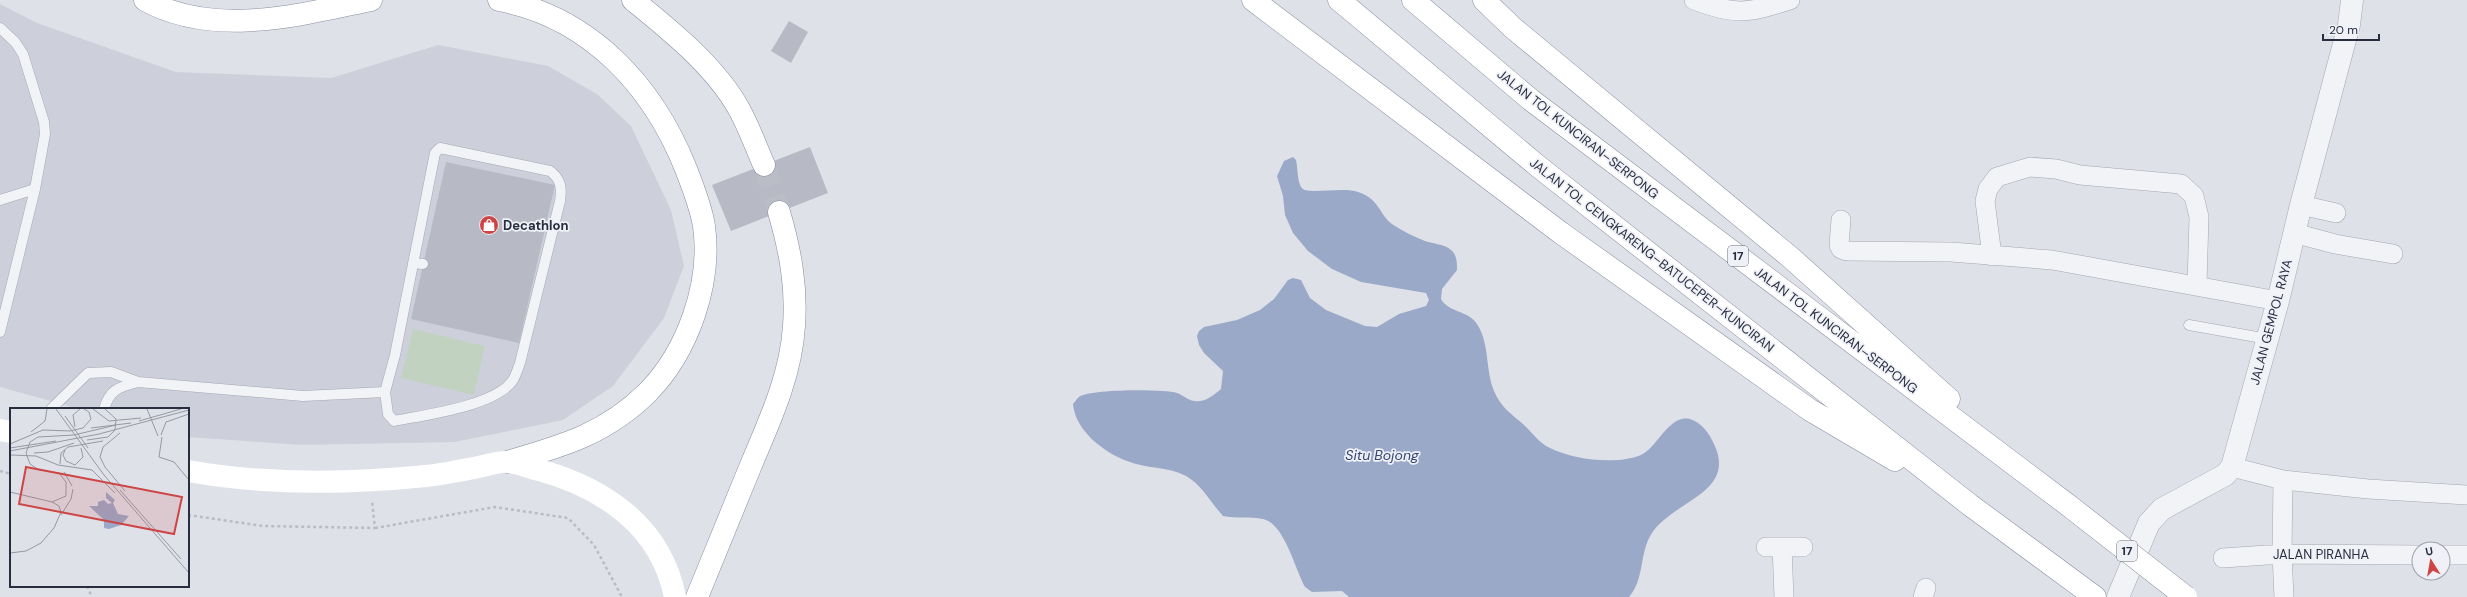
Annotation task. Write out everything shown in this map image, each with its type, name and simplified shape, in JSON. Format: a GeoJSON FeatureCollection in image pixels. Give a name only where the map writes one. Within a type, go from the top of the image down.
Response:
{"type":"FeatureCollection","features":[{"type":"Feature","properties":{"kind":"main road"},"geometry":{"type":"LineString","coordinates":[[145,0],[179,13],[246,21],[303,14],[371,0]]}},
{"type":"Feature","properties":{"kind":"main road"},"geometry":{"type":"LineString","coordinates":[[189,471],[222,477],[304,482],[370,480],[426,476],[506,462],[564,445],[595,432],[625,413],[649,391],[670,363],[696,307],[705,265],[704,226],[699,205],[679,151],[658,110],[633,77],[603,48],[567,24],[524,6],[499,0]]}},
{"type":"Feature","properties":{"kind":"main road"},"geometry":{"type":"LineString","coordinates":[[634,0],[690,51],[720,82],[740,110],[764,166]]}},
{"type":"Feature","properties":{"kind":"main road"},"geometry":{"type":"LineString","coordinates":[[1253,0],[1561,233],[1803,406],[1970,505],[2095,597]]}},
{"type":"Feature","properties":{"kind":"main road","name":"JALAN TOL CENGKARENG–BATUCEPER–KUNCIRAN"},"geometry":{"type":"LineString","coordinates":[[1339,0],[1539,167],[1970,505]]}},
{"type":"Feature","properties":{"kind":"main road","name":"JALAN TOL KUNCIRAN–SERPONG"},"geometry":{"type":"LineString","coordinates":[[1413,0],[1531,100],[2068,505],[2186,597]]}},
{"type":"Feature","properties":{"kind":"main road"},"geometry":{"type":"LineString","coordinates":[[1484,0],[1513,28],[1790,257],[2068,505]]}},
{"type":"Feature","properties":{"kind":"main road"},"geometry":{"type":"LineString","coordinates":[[697,597],[775,407],[788,367],[794,326],[794,281],[792,262],[779,212]]}},
{"type":"Feature","properties":{"kind":"main road"},"geometry":{"type":"LineString","coordinates":[[506,462],[578,482],[601,494],[623,510],[657,551],[675,597]]}},
{"type":"Feature","properties":{"kind":"street"},"geometry":{"type":"LineString","coordinates":[[1694,0],[1720,10],[1740,12],[1790,0]]}},
{"type":"Feature","properties":{"kind":"street","name":"JALAN GEMPOL RAYA"},"geometry":{"type":"LineString","coordinates":[[2232,467],[2268,339],[2301,205],[2328,109],[2349,25],[2352,0]]}},
{"type":"Feature","properties":{"kind":"street"},"geometry":{"type":"LineString","coordinates":[[1992,256],[1985,202],[1988,189],[1997,177],[2030,167],[2056,169],[2080,175],[2181,184],[2194,196],[2198,217],[2197,285]]}},
{"type":"Feature","properties":{"kind":"street"},"geometry":{"type":"LineString","coordinates":[[2301,205],[2336,213]]}},
{"type":"Feature","properties":{"kind":"street"},"geometry":{"type":"LineString","coordinates":[[1841,220],[1839,245],[1841,249],[1847,251],[1951,252],[2052,260],[2197,285],[2278,301]]}},
{"type":"Feature","properties":{"kind":"street"},"geometry":{"type":"LineString","coordinates":[[2294,233],[2335,244],[2392,254]]}},
{"type":"Feature","properties":{"kind":"street"},"geometry":{"type":"LineString","coordinates":[[2118,597],[2149,523],[2162,509],[2225,475],[2232,467],[2283,480],[2368,489],[2467,495]]}},
{"type":"Feature","properties":{"kind":"street"},"geometry":{"type":"LineString","coordinates":[[2283,480],[2282,554],[2284,597]]}},
{"type":"Feature","properties":{"kind":"street"},"geometry":{"type":"LineString","coordinates":[[1784,597],[1774,547],[1803,547]]}},
{"type":"Feature","properties":{"kind":"street","name":"JALAN PIRANHA"},"geometry":{"type":"LineString","coordinates":[[2223,558],[2282,554],[2411,555]]}},
{"type":"Feature","properties":{"kind":"street"},"geometry":{"type":"LineString","coordinates":[[2451,555],[2467,555]]}},
{"type":"Feature","properties":{"kind":"lane"},"geometry":{"type":"LineString","coordinates":[[0,28],[15,42],[23,54],[44,122],[44,146],[35,189],[1,320],[0,332]]}},
{"type":"Feature","properties":{"kind":"lane"},"geometry":{"type":"LineString","coordinates":[[445,148],[550,171],[555,175],[562,190],[538,277],[520,363],[513,380],[503,389],[470,405],[394,421],[388,414],[384,392],[395,355],[413,263],[435,153],[445,148]]}},
{"type":"Feature","properties":{"kind":"lane"},"geometry":{"type":"LineString","coordinates":[[0,200],[35,189]]}},
{"type":"Feature","properties":{"kind":"lane"},"geometry":{"type":"LineString","coordinates":[[413,263],[424,264]]}},
{"type":"Feature","properties":{"kind":"lane"},"geometry":{"type":"LineString","coordinates":[[2189,326],[2268,339]]}},
{"type":"Feature","properties":{"kind":"lane"},"geometry":{"type":"LineString","coordinates":[[52,408],[88,373],[111,372],[138,382],[303,396],[384,392]]}},
{"type":"Feature","properties":{"kind":"lane"},"geometry":{"type":"LineString","coordinates":[[104,408],[108,396],[119,387],[138,382]]}},
{"type":"Feature","properties":{"kind":"path"},"geometry":{"type":"LineString","coordinates":[[0,471],[10,474]]}},
{"type":"Feature","properties":{"kind":"path"},"geometry":{"type":"LineString","coordinates":[[370,480],[375,528]]}},
{"type":"Feature","properties":{"kind":"path"},"geometry":{"type":"LineString","coordinates":[[189,515],[263,526],[375,528],[494,507],[568,518],[594,545],[622,597]]}},
{"type":"Feature","properties":{"kind":"path"},"geometry":{"type":"LineString","coordinates":[[87,587],[92,597]]}},
{"type":"Feature","properties":{"kind":"shaded area"},"geometry":{"type":"Polygon","coordinates":[[[0,4],[37,23],[176,72],[331,78],[438,45],[548,66],[597,94],[631,126],[671,210],[684,266],[664,318],[613,386],[563,420],[455,442],[301,445],[189,437],[189,408],[75,408],[0,387],[0,4]]]}},
{"type":"Feature","properties":{"kind":"green space"},"geometry":{"type":"Polygon","coordinates":[[[413,329],[485,346],[474,395],[401,378],[413,329]]]}},
{"type":"Feature","properties":{"kind":"water","name":"Situ Bojong"},"geometry":{"type":"Polygon","coordinates":[[[1293,157],[1296,160],[1299,180],[1303,189],[1312,191],[1345,190],[1366,195],[1372,199],[1385,218],[1398,228],[1425,241],[1446,246],[1453,252],[1456,259],[1457,270],[1442,289],[1441,299],[1444,304],[1469,316],[1477,324],[1484,340],[1489,374],[1496,396],[1506,409],[1546,446],[1571,456],[1596,460],[1620,460],[1641,455],[1652,446],[1669,426],[1683,419],[1690,419],[1694,421],[1702,426],[1707,432],[1714,444],[1719,461],[1717,474],[1710,485],[1700,494],[1674,512],[1652,533],[1645,548],[1638,582],[1629,597],[1349,597],[1342,591],[1312,592],[1305,587],[1283,538],[1270,522],[1258,518],[1223,516],[1202,489],[1186,476],[1171,471],[1134,464],[1118,457],[1100,446],[1085,431],[1075,414],[1073,404],[1078,398],[1086,394],[1127,390],[1157,391],[1177,393],[1191,400],[1197,401],[1214,395],[1221,389],[1223,371],[1204,353],[1199,345],[1197,336],[1199,331],[1204,327],[1237,320],[1260,310],[1274,299],[1288,280],[1293,278],[1301,280],[1310,298],[1326,310],[1365,326],[1377,327],[1399,314],[1426,306],[1429,300],[1426,293],[1361,282],[1332,269],[1308,251],[1293,233],[1285,215],[1283,196],[1277,176],[1284,161],[1293,157]]]}},
{"type":"Feature","properties":{"kind":"building"},"geometry":{"type":"Polygon","coordinates":[[[789,21],[808,32],[791,63],[771,51],[789,21]]]}},
{"type":"Feature","properties":{"kind":"building"},"geometry":{"type":"Polygon","coordinates":[[[810,147],[828,193],[731,231],[712,185],[810,147]]]}},
{"type":"Feature","properties":{"kind":"building","name":"Decathlon"},"geometry":{"type":"Polygon","coordinates":[[[446,162],[555,185],[519,343],[411,319],[446,162]]]}},
{"type":"Feature","properties":{"kind":"tunnel"},"geometry":{"type":"LineString","coordinates":[[764,165],[779,212]]}},
{"type":"Feature","properties":{"kind":"place","name":"Decathlon"},"geometry":{"type":"Point","coordinates":[489,225]}}]}
